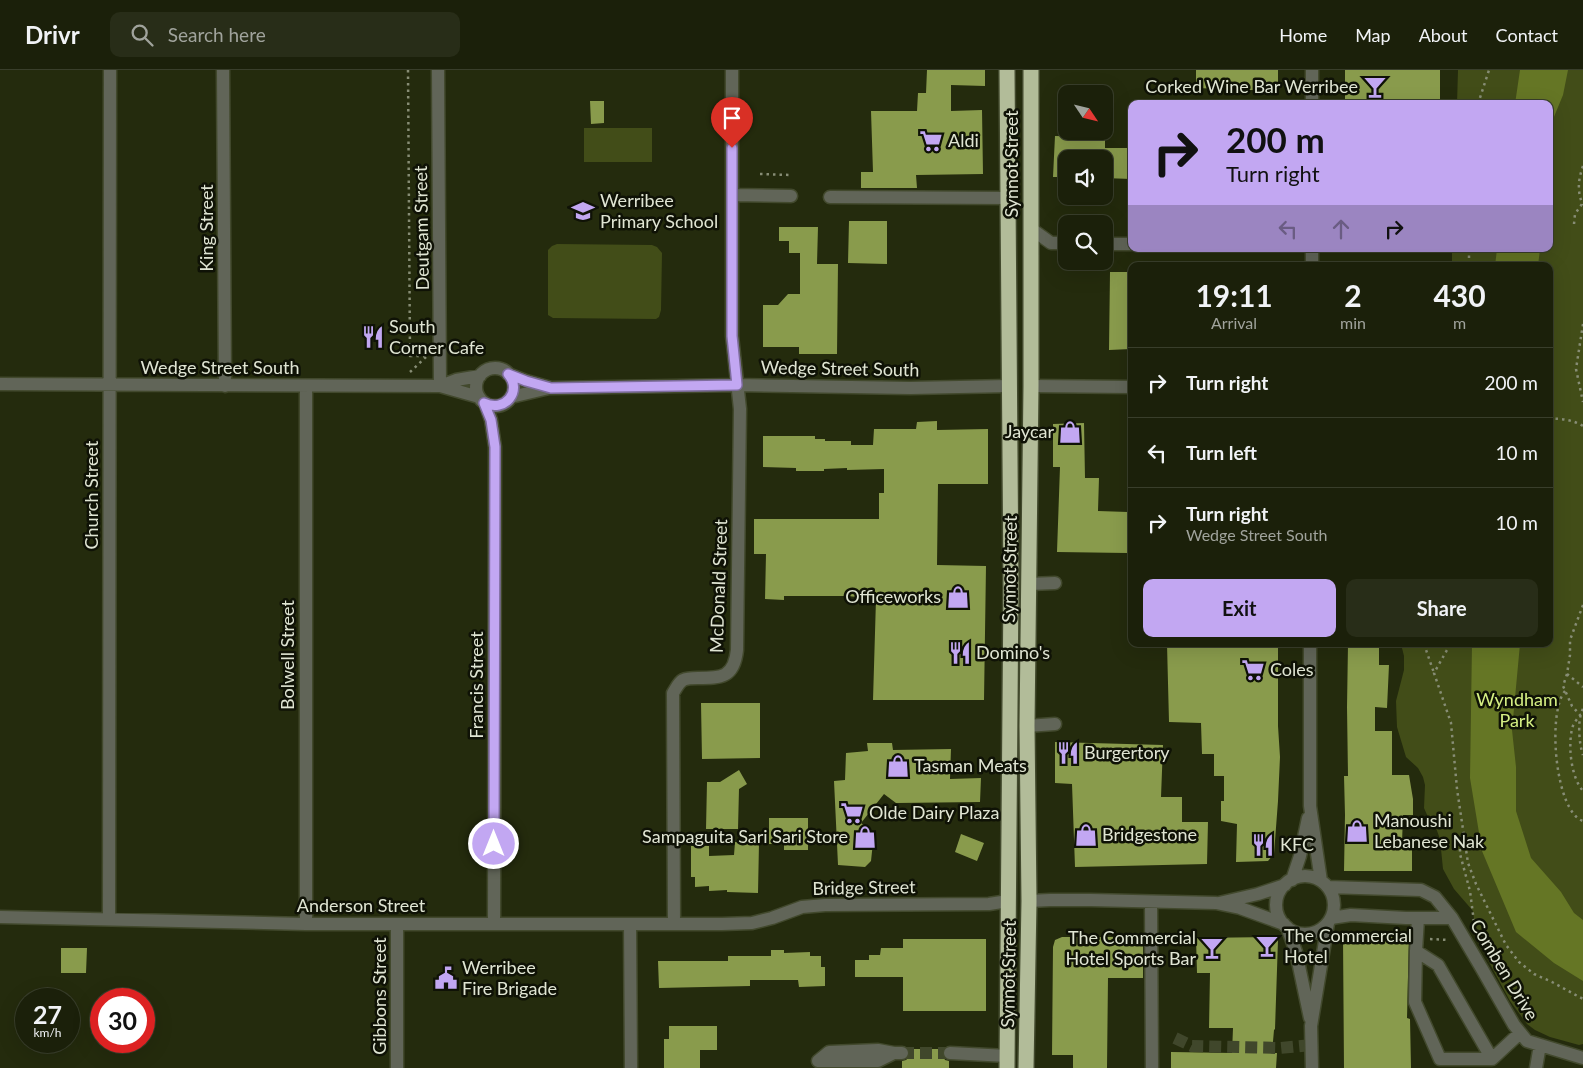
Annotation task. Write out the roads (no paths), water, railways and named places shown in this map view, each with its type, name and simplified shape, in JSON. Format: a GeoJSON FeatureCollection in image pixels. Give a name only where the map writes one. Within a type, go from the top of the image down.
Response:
{"type":"FeatureCollection","features":[{"type":"Feature","properties":{"kind":"highway","name":"Synnot Street"},"geometry":{"type":"LineString","coordinates":[[1007,70],[1011,586],[1007,1062]]}},
{"type":"Feature","properties":{"kind":"highway","name":"Synnot Street"},"geometry":{"type":"LineString","coordinates":[[1026,1068],[1029,901],[1027,726],[1031,386],[1031,70]]}},
{"type":"Feature","properties":{"kind":"highway"},"geometry":{"type":"LineString","coordinates":[[1008,198],[1031,194]]}},
{"type":"Feature","properties":{"kind":"highway"},"geometry":{"type":"LineString","coordinates":[[1009,386],[1031,386]]}},
{"type":"Feature","properties":{"kind":"highway"},"geometry":{"type":"LineString","coordinates":[[1011,586],[1029,584]]}},
{"type":"Feature","properties":{"kind":"highway"},"geometry":{"type":"LineString","coordinates":[[1011,725],[1027,726]]}},
{"type":"Feature","properties":{"kind":"highway"},"geometry":{"type":"LineString","coordinates":[[1008,901],[1029,901]]}},
{"type":"Feature","properties":{"kind":"street","name":"Church Street"},"geometry":{"type":"LineString","coordinates":[[109,919],[110,70]]}},
{"type":"Feature","properties":{"kind":"street","name":"King Street"},"geometry":{"type":"LineString","coordinates":[[223,70],[225,386]]}},
{"type":"Feature","properties":{"kind":"street","name":"Deutgam Street"},"geometry":{"type":"LineString","coordinates":[[438,70],[440,386]]}},
{"type":"Feature","properties":{"kind":"street","name":"McDonald Street"},"geometry":{"type":"LineString","coordinates":[[674,923],[673,693],[682,680],[690,678],[718,678],[725,675],[736,659],[737,650],[740,409],[732,336],[732,70]]}},
{"type":"Feature","properties":{"kind":"street"},"geometry":{"type":"LineString","coordinates":[[1312,70],[1312,100]]}},
{"type":"Feature","properties":{"kind":"street"},"geometry":{"type":"LineString","coordinates":[[732,195],[790,196]]}},
{"type":"Feature","properties":{"kind":"street"},"geometry":{"type":"LineString","coordinates":[[830,197],[1008,198]]}},
{"type":"Feature","properties":{"kind":"street"},"geometry":{"type":"LineString","coordinates":[[1030,228],[1051,243],[1058,243]]}},
{"type":"Feature","properties":{"kind":"street"},"geometry":{"type":"LineString","coordinates":[[1113,244],[1128,244]]}},
{"type":"Feature","properties":{"kind":"street"},"geometry":{"type":"LineString","coordinates":[[494,369],[499,369],[508,374],[513,385],[508,400],[492,406],[482,400],[476,388],[480,376],[484,372],[494,369]]}},
{"type":"Feature","properties":{"kind":"street","name":"Wedge Street South"},"geometry":{"type":"LineString","coordinates":[[508,374],[551,388]]}},
{"type":"Feature","properties":{"kind":"street","name":"Wedge Street South"},"geometry":{"type":"LineString","coordinates":[[440,386],[456,380],[480,376]]}},
{"type":"Feature","properties":{"kind":"street","name":"Wedge Street South"},"geometry":{"type":"LineString","coordinates":[[0,384],[109,386],[440,386],[482,400]]}},
{"type":"Feature","properties":{"kind":"street","name":"Wedge Street South"},"geometry":{"type":"LineString","coordinates":[[508,400],[551,388],[737,385],[910,388],[1009,386]]}},
{"type":"Feature","properties":{"kind":"street","name":"Bolwell Street"},"geometry":{"type":"LineString","coordinates":[[306,386],[306,924]]}},
{"type":"Feature","properties":{"kind":"street"},"geometry":{"type":"LineString","coordinates":[[1031,386],[1128,387]]}},
{"type":"Feature","properties":{"kind":"street","name":"Francis Street"},"geometry":{"type":"LineString","coordinates":[[482,400],[491,420],[495,447],[494,924]]}},
{"type":"Feature","properties":{"kind":"street","name":"Francis Street"},"geometry":{"type":"LineString","coordinates":[[495,447],[501,414],[508,400]]}},
{"type":"Feature","properties":{"kind":"street"},"geometry":{"type":"LineString","coordinates":[[1029,584],[1055,583]]}},
{"type":"Feature","properties":{"kind":"street"},"geometry":{"type":"LineString","coordinates":[[1310,647],[1310,806],[1302,848],[1288,882],[1280,892],[1277,900],[1279,917],[1285,925],[1296,952],[1311,1026],[1312,1068]]}},
{"type":"Feature","properties":{"kind":"street"},"geometry":{"type":"LineString","coordinates":[[1027,726],[1055,724]]}},
{"type":"Feature","properties":{"kind":"street"},"geometry":{"type":"LineString","coordinates":[[1029,901],[1091,900],[1216,903],[1240,908],[1285,925],[1295,932],[1304,934],[1313,932],[1321,929],[1329,920],[1334,910],[1334,902],[1332,894],[1325,884],[1310,806]]}},
{"type":"Feature","properties":{"kind":"street"},"geometry":{"type":"LineString","coordinates":[[1216,903],[1258,894],[1307,876],[1325,884]]}},
{"type":"Feature","properties":{"kind":"street","name":"Comben Drive"},"geometry":{"type":"LineString","coordinates":[[1325,884],[1421,890],[1435,897],[1452,918],[1520,1033],[1527,1040],[1583,1058]]}},
{"type":"Feature","properties":{"kind":"street","name":"Bridge Street"},"geometry":{"type":"LineString","coordinates":[[722,924],[752,923],[802,907],[825,905],[989,904],[1008,901]]}},
{"type":"Feature","properties":{"kind":"street"},"geometry":{"type":"LineString","coordinates":[[1151,902],[1152,1068]]}},
{"type":"Feature","properties":{"kind":"street","name":"Comben Drive"},"geometry":{"type":"LineString","coordinates":[[1329,920],[1351,915],[1452,918]]}},
{"type":"Feature","properties":{"kind":"street","name":"Anderson Street"},"geometry":{"type":"LineString","coordinates":[[0,917],[306,924],[722,924]]}},
{"type":"Feature","properties":{"kind":"street"},"geometry":{"type":"LineString","coordinates":[[1418,918],[1415,1002],[1440,1060],[1492,1059],[1520,1033]]}},
{"type":"Feature","properties":{"kind":"street"},"geometry":{"type":"LineString","coordinates":[[1311,1026],[1329,920]]}},
{"type":"Feature","properties":{"kind":"street","name":"Gibbons Street"},"geometry":{"type":"LineString","coordinates":[[397,924],[397,1068]]}},
{"type":"Feature","properties":{"kind":"street"},"geometry":{"type":"LineString","coordinates":[[630,924],[631,1068]]}},
{"type":"Feature","properties":{"kind":"street"},"geometry":{"type":"LineString","coordinates":[[1416,951],[1438,965],[1492,1059]]}},
{"type":"Feature","properties":{"kind":"street"},"geometry":{"type":"LineString","coordinates":[[1536,1068],[1540,1045]]}},
{"type":"Feature","properties":{"kind":"street"},"geometry":{"type":"LineString","coordinates":[[950,1053],[1007,1062]]}},
{"type":"Feature","properties":{"kind":"street"},"geometry":{"type":"LineString","coordinates":[[818,1061],[878,1061],[898,1054]]}},
{"type":"Feature","properties":{"kind":"tunnel"},"geometry":{"type":"LineString","coordinates":[[1175,1038],[1192,1046],[1280,1048],[1312,1045]]}},
{"type":"Feature","properties":{"kind":"tunnel"},"geometry":{"type":"LineString","coordinates":[[902,1053],[950,1053]]}},
{"type":"Feature","properties":{"kind":"place","name":"Corked Wine Bar Werribee"},"geometry":{"type":"Point","coordinates":[1375,87]}},
{"type":"Feature","properties":{"kind":"place","name":"Aldi"},"geometry":{"type":"Point","coordinates":[931,141]}},
{"type":"Feature","properties":{"kind":"place","name":"Werribee Primary School"},"geometry":{"type":"Point","coordinates":[583,211]}},
{"type":"Feature","properties":{"kind":"place","name":"South Corner Cafe"},"geometry":{"type":"Point","coordinates":[373,337]}},
{"type":"Feature","properties":{"kind":"place","name":"Jaycar"},"geometry":{"type":"Point","coordinates":[1070,432]}},
{"type":"Feature","properties":{"kind":"place","name":"Officeworks"},"geometry":{"type":"Point","coordinates":[958,597]}},
{"type":"Feature","properties":{"kind":"place","name":"Domino's"},"geometry":{"type":"Point","coordinates":[960,653]}},
{"type":"Feature","properties":{"kind":"place","name":"Coles"},"geometry":{"type":"Point","coordinates":[1253,670]}},
{"type":"Feature","properties":{"kind":"place","name":"Burgertory"},"geometry":{"type":"Point","coordinates":[1068,753]}},
{"type":"Feature","properties":{"kind":"place","name":"Tasman Meats"},"geometry":{"type":"Point","coordinates":[898,766]}},
{"type":"Feature","properties":{"kind":"place","name":"Olde Dairy Plaza"},"geometry":{"type":"Point","coordinates":[852,813]}},
{"type":"Feature","properties":{"kind":"place","name":"Manoushi Lebanese Nak"},"geometry":{"type":"Point","coordinates":[1357,831]}},
{"type":"Feature","properties":{"kind":"place","name":"Bridgestone"},"geometry":{"type":"Point","coordinates":[1086,835]}},
{"type":"Feature","properties":{"kind":"place","name":"Sampaguita Sari Sari Store"},"geometry":{"type":"Point","coordinates":[865,837]}},
{"type":"Feature","properties":{"kind":"place","name":"KFC"},"geometry":{"type":"Point","coordinates":[1263,845]}},
{"type":"Feature","properties":{"kind":"place","name":"The Commercial Hotel"},"geometry":{"type":"Point","coordinates":[1267,946]}},
{"type":"Feature","properties":{"kind":"place","name":"The Commercial Hotel Sports Bar"},"geometry":{"type":"Point","coordinates":[1212,948]}},
{"type":"Feature","properties":{"kind":"place","name":"Werribee Fire Brigade"},"geometry":{"type":"Point","coordinates":[446,978]}},
{"type":"Feature","properties":{"kind":"park label","name":"Wyndham Park"},"geometry":{"type":"Point","coordinates":[1517,710]}}]}
